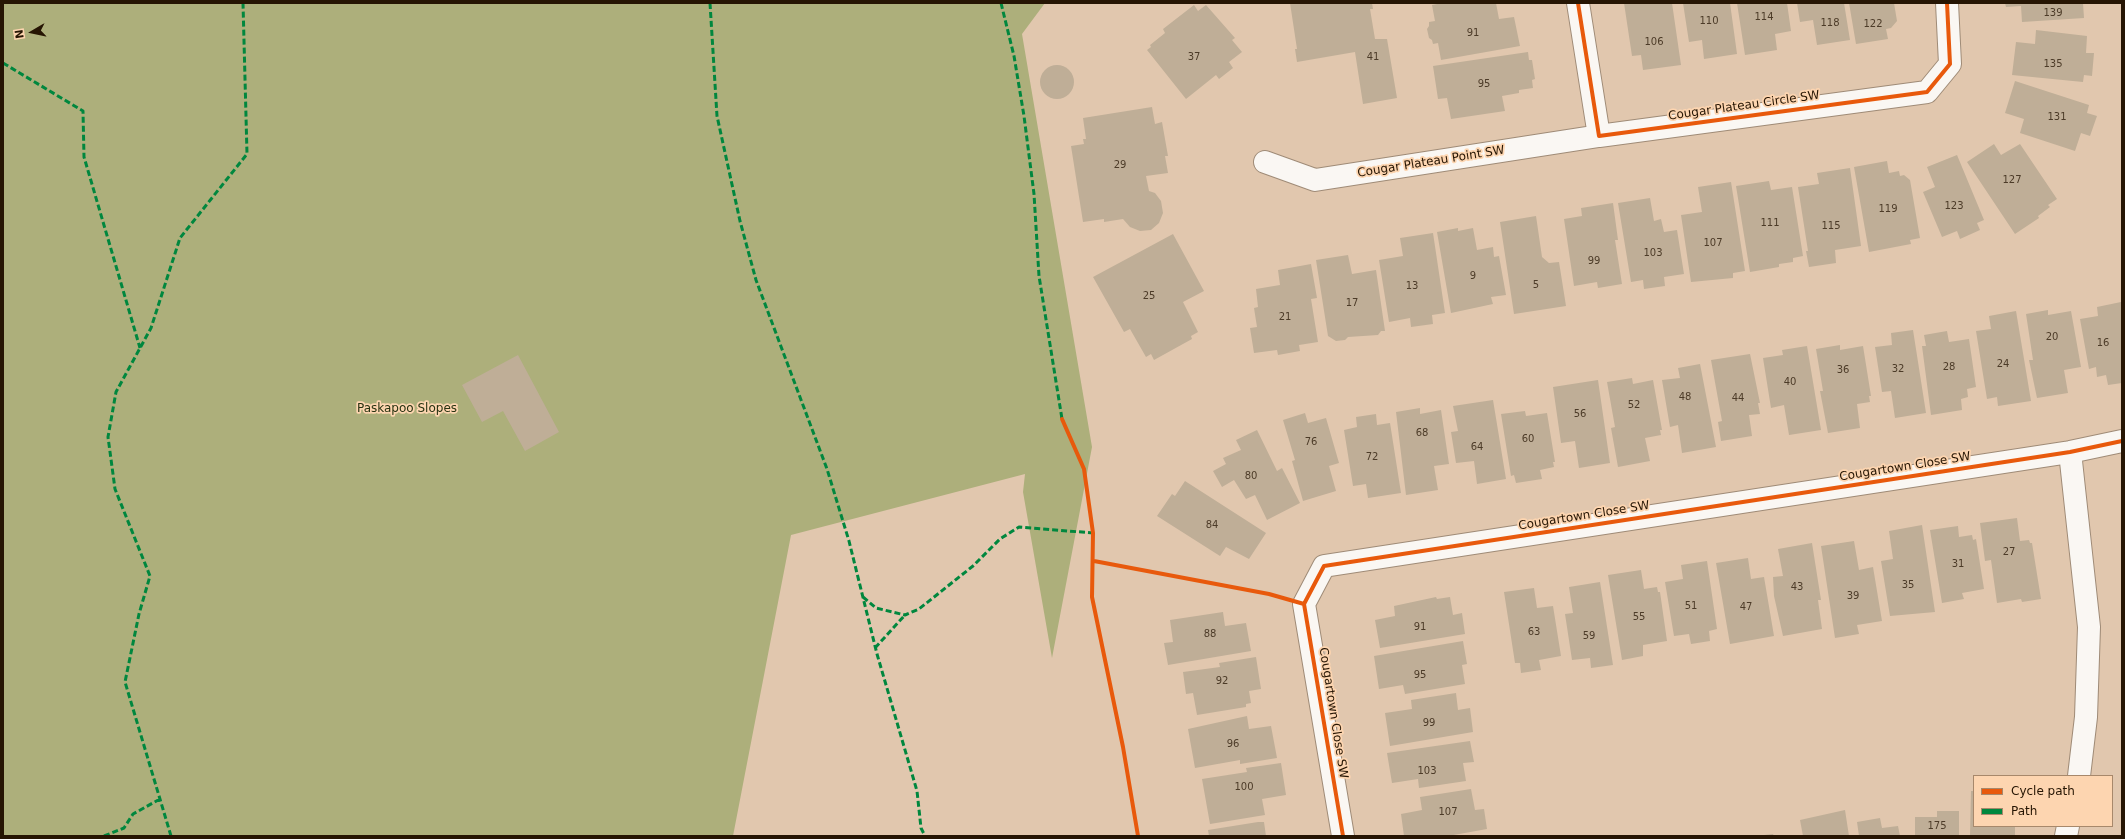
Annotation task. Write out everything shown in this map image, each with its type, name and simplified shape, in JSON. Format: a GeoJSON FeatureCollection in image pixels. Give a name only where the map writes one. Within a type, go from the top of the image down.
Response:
{"type":"FeatureCollection","features":[{"type":"Feature","properties":{"kind":"street"},"geometry":{"type":"LineString","coordinates":[[1578,3],[1600,136]]}},
{"type":"Feature","properties":{"kind":"street","name":"Cougar Plateau Circle SW"},"geometry":{"type":"LineString","coordinates":[[1600,136],[1927,92],[1950,64],[1947,3]]}},
{"type":"Feature","properties":{"kind":"street","name":"Cougar Plateau Point SW"},"geometry":{"type":"LineString","coordinates":[[1265,162],[1315,180],[1600,136]]}},
{"type":"Feature","properties":{"kind":"street","name":"Cougartown Close SW"},"geometry":{"type":"LineString","coordinates":[[1343,836],[1304,604],[1324,566],[2070,452],[2122,441]]}},
{"type":"Feature","properties":{"kind":"street"},"geometry":{"type":"LineString","coordinates":[[2070,452],[2089,627],[2086,717],[2078,775]]}},
{"type":"Feature","properties":{"kind":"green space","name":"Paskapoo Slopes"},"geometry":{"type":"Polygon","coordinates":[[[3,3],[1045,3],[1022,34],[1092,447],[1052,658],[1023,492],[1025,474],[791,535],[733,836],[3,836],[3,3]]]}},
{"type":"Feature","properties":{"kind":"building"},"geometry":{"type":"Polygon","coordinates":[[[1290,3],[1372,3],[1373,9],[1370,9],[1375,39],[1387,39],[1397,98],[1363,104],[1355,52],[1297,62],[1295,49],[1297,49],[1290,3]]]}},
{"type":"Feature","properties":{"kind":"building"},"geometry":{"type":"Polygon","coordinates":[[[1442,3],[1496,3],[1499,19],[1514,17],[1520,46],[1441,60],[1438,43],[1433,44],[1432,40],[1429,38],[1427,29],[1429,22],[1435,21],[1432,5],[1442,3]]]}},
{"type":"Feature","properties":{"kind":"building"},"geometry":{"type":"Polygon","coordinates":[[[1624,3],[1672,3],[1681,65],[1643,70],[1641,55],[1632,56],[1624,3]]]}},
{"type":"Feature","properties":{"kind":"building"},"geometry":{"type":"Polygon","coordinates":[[[1683,3],[1730,3],[1737,54],[1704,59],[1702,40],[1689,42],[1683,3]]]}},
{"type":"Feature","properties":{"kind":"building"},"geometry":{"type":"Polygon","coordinates":[[[1737,3],[1787,3],[1791,31],[1775,34],[1777,50],[1745,55],[1737,3]]]}},
{"type":"Feature","properties":{"kind":"building"},"geometry":{"type":"Polygon","coordinates":[[[1797,3],[1844,3],[1850,40],[1817,45],[1813,20],[1800,22],[1797,3]]]}},
{"type":"Feature","properties":{"kind":"building"},"geometry":{"type":"Polygon","coordinates":[[[1849,3],[1894,3],[1897,21],[1891,28],[1886,29],[1888,39],[1856,44],[1849,3]]]}},
{"type":"Feature","properties":{"kind":"building"},"geometry":{"type":"Polygon","coordinates":[[[2005,3],[2083,3],[2084,18],[2022,22],[2021,6],[2006,7],[2005,3]]]}},
{"type":"Feature","properties":{"kind":"building"},"geometry":{"type":"Polygon","coordinates":[[[1194,5],[1198,11],[1206,5],[1235,38],[1232,40],[1242,52],[1229,62],[1233,68],[1219,79],[1216,75],[1186,99],[1147,50],[1151,47],[1150,45],[1165,33],[1163,29],[1194,5]]]}},
{"type":"Feature","properties":{"kind":"building"},"geometry":{"type":"Polygon","coordinates":[[[2036,30],[2087,36],[2086,53],[2094,53],[2092,76],[2084,75],[2083,82],[2012,75],[2016,42],[2035,44],[2036,30]]]}},
{"type":"Feature","properties":{"kind":"building"},"geometry":{"type":"Polygon","coordinates":[[[1528,52],[1529,60],[1532,60],[1535,79],[1532,80],[1533,88],[1519,90],[1519,93],[1502,96],[1505,111],[1451,119],[1447,98],[1438,99],[1433,66],[1528,52]]]}},
{"type":"Feature","properties":{"kind":"building"},"geometry":{"type":"Polygon","coordinates":[[[1057,65],[1069,70],[1074,82],[1069,94],[1057,99],[1045,94],[1040,82],[1045,70],[1057,65]]]}},
{"type":"Feature","properties":{"kind":"building"},"geometry":{"type":"Polygon","coordinates":[[[2015,81],[2089,105],[2087,113],[2097,116],[2090,136],[2081,133],[2075,151],[2020,133],[2024,119],[2005,113],[2015,81]]]}},
{"type":"Feature","properties":{"kind":"building"},"geometry":{"type":"Polygon","coordinates":[[[1152,107],[1155,124],[1162,122],[1168,156],[1165,156],[1168,173],[1146,176],[1149,191],[1155,193],[1161,201],[1163,213],[1159,223],[1151,230],[1140,231],[1130,227],[1123,219],[1104,222],[1104,219],[1083,222],[1071,146],[1084,144],[1083,139],[1086,139],[1083,118],[1152,107]]]}},
{"type":"Feature","properties":{"kind":"building"},"geometry":{"type":"Polygon","coordinates":[[[1994,144],[2001,155],[2020,144],[2057,199],[2048,205],[2050,207],[2038,216],[2039,218],[2015,234],[1967,162],[1994,144]]]}},
{"type":"Feature","properties":{"kind":"building"},"geometry":{"type":"Polygon","coordinates":[[[1957,155],[1984,220],[1977,223],[1980,230],[1960,239],[1957,231],[1942,237],[1923,192],[1935,187],[1927,167],[1957,155]]]}},
{"type":"Feature","properties":{"kind":"building"},"geometry":{"type":"Polygon","coordinates":[[[1887,161],[1889,173],[1899,171],[1900,176],[1904,175],[1910,180],[1920,238],[1910,240],[1911,244],[1869,252],[1854,167],[1887,161]]]}},
{"type":"Feature","properties":{"kind":"building"},"geometry":{"type":"Polygon","coordinates":[[[1850,168],[1861,246],[1835,250],[1836,263],[1809,267],[1798,187],[1819,184],[1817,173],[1850,168]]]}},
{"type":"Feature","properties":{"kind":"building"},"geometry":{"type":"Polygon","coordinates":[[[1769,181],[1771,190],[1792,187],[1803,256],[1793,258],[1793,262],[1779,264],[1779,267],[1750,272],[1736,186],[1769,181]]]}},
{"type":"Feature","properties":{"kind":"building"},"geometry":{"type":"Polygon","coordinates":[[[1731,182],[1745,271],[1733,273],[1733,278],[1691,282],[1681,215],[1702,212],[1698,187],[1731,182]]]}},
{"type":"Feature","properties":{"kind":"building"},"geometry":{"type":"Polygon","coordinates":[[[1650,198],[1654,221],[1661,219],[1664,232],[1677,230],[1684,274],[1664,277],[1665,286],[1644,289],[1643,280],[1631,282],[1618,203],[1650,198]]]}},
{"type":"Feature","properties":{"kind":"building"},"geometry":{"type":"Polygon","coordinates":[[[1613,203],[1618,240],[1615,240],[1622,284],[1598,288],[1597,282],[1574,286],[1564,219],[1582,216],[1581,208],[1613,203]]]}},
{"type":"Feature","properties":{"kind":"building"},"geometry":{"type":"Polygon","coordinates":[[[1536,216],[1542,257],[1549,263],[1559,262],[1566,306],[1514,314],[1500,222],[1536,216]]]}},
{"type":"Feature","properties":{"kind":"building"},"geometry":{"type":"Polygon","coordinates":[[[1458,228],[1458,231],[1473,228],[1477,250],[1493,247],[1494,257],[1499,256],[1506,295],[1491,297],[1493,304],[1451,313],[1437,232],[1458,228]]]}},
{"type":"Feature","properties":{"kind":"building"},"geometry":{"type":"Polygon","coordinates":[[[1433,233],[1445,313],[1432,315],[1433,324],[1411,327],[1410,318],[1389,322],[1379,260],[1403,256],[1400,238],[1433,233]]]}},
{"type":"Feature","properties":{"kind":"building"},"geometry":{"type":"Polygon","coordinates":[[[1173,234],[1204,291],[1183,302],[1198,332],[1191,336],[1192,339],[1154,360],[1151,354],[1146,357],[1130,329],[1124,332],[1093,277],[1173,234]]]}},
{"type":"Feature","properties":{"kind":"building"},"geometry":{"type":"Polygon","coordinates":[[[1348,255],[1352,274],[1376,270],[1385,331],[1381,331],[1378,335],[1348,337],[1345,340],[1336,341],[1328,336],[1316,260],[1348,255]]]}},
{"type":"Feature","properties":{"kind":"building"},"geometry":{"type":"Polygon","coordinates":[[[1311,264],[1317,298],[1311,299],[1318,342],[1299,345],[1300,351],[1278,355],[1277,350],[1254,353],[1250,328],[1257,327],[1254,308],[1258,307],[1256,289],[1280,285],[1278,270],[1311,264]]]}},
{"type":"Feature","properties":{"kind":"building"},"geometry":{"type":"Polygon","coordinates":[[[2121,302],[2122,383],[2108,385],[2106,375],[2097,377],[2096,367],[2089,369],[2080,319],[2098,316],[2097,307],[2121,302]]]}},
{"type":"Feature","properties":{"kind":"building"},"geometry":{"type":"Polygon","coordinates":[[[2048,310],[2048,315],[2071,311],[2081,367],[2064,370],[2068,393],[2037,398],[2029,360],[2033,360],[2026,314],[2048,310]]]}},
{"type":"Feature","properties":{"kind":"building"},"geometry":{"type":"Polygon","coordinates":[[[2016,311],[2031,401],[1998,406],[1997,397],[1987,399],[1976,331],[1991,329],[1989,316],[2016,311]]]}},
{"type":"Feature","properties":{"kind":"building"},"geometry":{"type":"Polygon","coordinates":[[[1913,330],[1926,413],[1895,418],[1891,391],[1882,392],[1875,347],[1892,345],[1891,333],[1913,330]]]}},
{"type":"Feature","properties":{"kind":"building"},"geometry":{"type":"Polygon","coordinates":[[[1947,331],[1949,342],[1969,339],[1976,387],[1967,389],[1968,397],[1961,399],[1962,410],[1931,415],[1922,346],[1926,346],[1924,335],[1947,331]]]}},
{"type":"Feature","properties":{"kind":"building"},"geometry":{"type":"Polygon","coordinates":[[[1840,345],[1840,350],[1863,346],[1871,396],[1869,396],[1870,402],[1857,404],[1860,428],[1828,433],[1820,391],[1823,391],[1816,349],[1840,345]]]}},
{"type":"Feature","properties":{"kind":"building"},"geometry":{"type":"Polygon","coordinates":[[[1807,346],[1821,430],[1789,435],[1784,405],[1771,408],[1763,358],[1783,355],[1782,350],[1807,346]]]}},
{"type":"Feature","properties":{"kind":"building"},"geometry":{"type":"Polygon","coordinates":[[[1750,354],[1760,403],[1758,403],[1760,414],[1749,415],[1752,436],[1721,441],[1718,422],[1722,421],[1711,360],[1750,354]]]}},
{"type":"Feature","properties":{"kind":"building"},"geometry":{"type":"Polygon","coordinates":[[[518,355],[559,432],[525,451],[503,411],[482,422],[462,385],[518,355]]]}},
{"type":"Feature","properties":{"kind":"building"},"geometry":{"type":"Polygon","coordinates":[[[1700,364],[1716,447],[1682,453],[1678,425],[1670,427],[1662,380],[1680,378],[1678,368],[1700,364]]]}},
{"type":"Feature","properties":{"kind":"building"},"geometry":{"type":"Polygon","coordinates":[[[1632,378],[1633,384],[1653,380],[1662,430],[1660,430],[1661,435],[1645,438],[1650,461],[1618,467],[1611,428],[1615,427],[1607,382],[1632,378]]]}},
{"type":"Feature","properties":{"kind":"building"},"geometry":{"type":"Polygon","coordinates":[[[1598,380],[1610,463],[1579,468],[1575,441],[1561,443],[1553,387],[1598,380]]]}},
{"type":"Feature","properties":{"kind":"building"},"geometry":{"type":"Polygon","coordinates":[[[1493,400],[1506,479],[1477,484],[1474,461],[1456,463],[1451,432],[1458,431],[1453,406],[1493,400]]]}},
{"type":"Feature","properties":{"kind":"building"},"geometry":{"type":"Polygon","coordinates":[[[1420,408],[1420,414],[1441,410],[1449,464],[1434,466],[1438,490],[1406,495],[1396,412],[1420,408]]]}},
{"type":"Feature","properties":{"kind":"building"},"geometry":{"type":"Polygon","coordinates":[[[1525,411],[1526,416],[1547,413],[1555,462],[1553,462],[1554,467],[1540,470],[1542,479],[1516,483],[1514,475],[1511,476],[1501,414],[1525,411]]]}},
{"type":"Feature","properties":{"kind":"building"},"geometry":{"type":"Polygon","coordinates":[[[1305,413],[1308,423],[1326,418],[1339,463],[1329,466],[1336,491],[1303,501],[1292,461],[1295,460],[1283,420],[1305,413]]]}},
{"type":"Feature","properties":{"kind":"building"},"geometry":{"type":"Polygon","coordinates":[[[1376,414],[1377,425],[1390,423],[1401,493],[1368,498],[1366,484],[1353,486],[1344,430],[1357,427],[1356,417],[1376,414]]]}},
{"type":"Feature","properties":{"kind":"building"},"geometry":{"type":"Polygon","coordinates":[[[1257,430],[1277,471],[1282,468],[1300,503],[1267,520],[1255,495],[1246,499],[1234,480],[1222,487],[1213,471],[1226,464],[1223,458],[1241,450],[1236,440],[1257,430]]]}},
{"type":"Feature","properties":{"kind":"building"},"geometry":{"type":"Polygon","coordinates":[[[1185,481],[1266,533],[1249,559],[1226,547],[1220,556],[1157,516],[1172,494],[1175,496],[1185,481]]]}},
{"type":"Feature","properties":{"kind":"building"},"geometry":{"type":"Polygon","coordinates":[[[2017,518],[2020,541],[2029,540],[2030,543],[2032,543],[2041,599],[2022,602],[2021,599],[1997,603],[1991,560],[1985,561],[1980,523],[2017,518]]]}},
{"type":"Feature","properties":{"kind":"building"},"geometry":{"type":"Polygon","coordinates":[[[1922,525],[1935,612],[1890,616],[1881,561],[1893,559],[1889,531],[1922,525]]]}},
{"type":"Feature","properties":{"kind":"building"},"geometry":{"type":"Polygon","coordinates":[[[1958,526],[1959,537],[1972,535],[1973,540],[1976,539],[1984,589],[1962,593],[1964,599],[1942,603],[1930,530],[1958,526]]]}},
{"type":"Feature","properties":{"kind":"building"},"geometry":{"type":"Polygon","coordinates":[[[1854,541],[1859,570],[1873,567],[1882,621],[1857,625],[1859,634],[1835,638],[1821,546],[1854,541]]]}},
{"type":"Feature","properties":{"kind":"building"},"geometry":{"type":"Polygon","coordinates":[[[1812,543],[1821,600],[1818,600],[1822,629],[1783,636],[1774,596],[1773,577],[1783,576],[1778,549],[1812,543]]]}},
{"type":"Feature","properties":{"kind":"building"},"geometry":{"type":"Polygon","coordinates":[[[1748,558],[1751,579],[1764,577],[1774,636],[1730,644],[1716,563],[1748,558]]]}},
{"type":"Feature","properties":{"kind":"building"},"geometry":{"type":"Polygon","coordinates":[[[1707,561],[1717,629],[1709,631],[1710,641],[1691,644],[1689,634],[1674,636],[1665,582],[1683,579],[1681,565],[1707,561]]]}},
{"type":"Feature","properties":{"kind":"building"},"geometry":{"type":"Polygon","coordinates":[[[1641,570],[1644,589],[1657,587],[1658,592],[1660,592],[1667,641],[1643,645],[1643,656],[1622,660],[1608,575],[1641,570]]]}},
{"type":"Feature","properties":{"kind":"building"},"geometry":{"type":"Polygon","coordinates":[[[1600,582],[1613,665],[1591,668],[1590,658],[1572,660],[1565,614],[1573,613],[1569,587],[1600,582]]]}},
{"type":"Feature","properties":{"kind":"building"},"geometry":{"type":"Polygon","coordinates":[[[1534,588],[1537,608],[1553,606],[1561,656],[1539,660],[1541,670],[1521,673],[1520,663],[1515,663],[1504,592],[1534,588]]]}},
{"type":"Feature","properties":{"kind":"building"},"geometry":{"type":"Polygon","coordinates":[[[1436,597],[1437,599],[1450,597],[1453,615],[1462,613],[1465,634],[1380,648],[1375,620],[1395,616],[1394,606],[1436,597]]]}},
{"type":"Feature","properties":{"kind":"building"},"geometry":{"type":"Polygon","coordinates":[[[1223,612],[1225,626],[1246,623],[1251,651],[1168,665],[1164,643],[1173,642],[1170,620],[1223,612]]]}},
{"type":"Feature","properties":{"kind":"building"},"geometry":{"type":"Polygon","coordinates":[[[1463,641],[1467,664],[1462,665],[1465,684],[1405,694],[1403,685],[1379,689],[1374,656],[1463,641]]]}},
{"type":"Feature","properties":{"kind":"building"},"geometry":{"type":"Polygon","coordinates":[[[1256,657],[1261,689],[1249,691],[1251,703],[1246,704],[1246,707],[1197,715],[1193,693],[1186,694],[1183,672],[1220,667],[1219,663],[1256,657]]]}},
{"type":"Feature","properties":{"kind":"building"},"geometry":{"type":"Polygon","coordinates":[[[1456,693],[1458,710],[1470,708],[1473,732],[1390,746],[1385,713],[1412,709],[1411,700],[1456,693]]]}},
{"type":"Feature","properties":{"kind":"building"},"geometry":{"type":"Polygon","coordinates":[[[1247,716],[1249,729],[1271,726],[1277,758],[1240,764],[1240,760],[1195,768],[1188,729],[1247,716]]]}},
{"type":"Feature","properties":{"kind":"building"},"geometry":{"type":"Polygon","coordinates":[[[1470,741],[1474,762],[1463,763],[1466,781],[1419,788],[1418,779],[1392,783],[1387,753],[1470,741]]]}},
{"type":"Feature","properties":{"kind":"building"},"geometry":{"type":"Polygon","coordinates":[[[1281,763],[1286,795],[1262,799],[1265,815],[1210,824],[1202,779],[1247,772],[1246,768],[1281,763]]]}},
{"type":"Feature","properties":{"kind":"building"},"geometry":{"type":"Polygon","coordinates":[[[1471,789],[1475,810],[1484,809],[1487,829],[1448,836],[1404,836],[1401,814],[1422,810],[1420,797],[1471,789]]]}},
{"type":"Feature","properties":{"kind":"building"},"geometry":{"type":"Polygon","coordinates":[[[1971,791],[1973,791],[1973,827],[2015,827],[2015,836],[1970,836],[1971,791]]]}},
{"type":"Feature","properties":{"kind":"building"},"geometry":{"type":"Polygon","coordinates":[[[1845,810],[1849,836],[1803,836],[1800,820],[1845,810]]]}},
{"type":"Feature","properties":{"kind":"building"},"geometry":{"type":"Polygon","coordinates":[[[1937,811],[1959,811],[1959,836],[1915,836],[1915,817],[1937,817],[1937,811]]]}},
{"type":"Feature","properties":{"kind":"building"},"geometry":{"type":"Polygon","coordinates":[[[1880,818],[1882,828],[1898,826],[1900,836],[1859,836],[1857,822],[1880,818]]]}},
{"type":"Feature","properties":{"kind":"building"},"geometry":{"type":"Polygon","coordinates":[[[1264,822],[1266,836],[1209,836],[1208,830],[1264,822]]]}},
{"type":"Feature","properties":{"kind":"building"},"geometry":{"type":"Polygon","coordinates":[[[1773,834],[1774,836],[1764,836],[1764,835],[1773,834]]]}},
{"type":"Feature","properties":{"kind":"marked path"},"geometry":{"type":"LineString","coordinates":[[171,836],[125,682],[139,614],[150,576],[115,489],[108,437],[116,392],[151,328],[180,238],[247,154],[243,3]]}},
{"type":"Feature","properties":{"kind":"marked path"},"geometry":{"type":"LineString","coordinates":[[710,3],[717,116],[740,221],[756,280],[827,469],[849,541],[877,654],[917,791],[921,828],[925,836]]}},
{"type":"Feature","properties":{"kind":"marked path"},"geometry":{"type":"LineString","coordinates":[[1001,3],[1014,56],[1024,116],[1034,194],[1039,276],[1062,419]]}},
{"type":"Feature","properties":{"kind":"marked path"},"geometry":{"type":"LineString","coordinates":[[3,63],[83,111],[84,157],[140,348]]}},
{"type":"Feature","properties":{"kind":"marked path"},"geometry":{"type":"LineString","coordinates":[[863,597],[876,608],[905,615],[919,609],[973,566],[1000,539],[1019,527],[1093,533]]}},
{"type":"Feature","properties":{"kind":"marked path"},"geometry":{"type":"LineString","coordinates":[[875,648],[905,615]]}},
{"type":"Feature","properties":{"kind":"marked path"},"geometry":{"type":"LineString","coordinates":[[104,836],[124,828],[133,814],[160,799]]}},
{"type":"Feature","properties":{"kind":"cycle path"},"geometry":{"type":"LineString","coordinates":[[1578,3],[1599,136],[1927,92],[1950,64],[1947,3]]}},
{"type":"Feature","properties":{"kind":"cycle path"},"geometry":{"type":"LineString","coordinates":[[1062,419],[1084,469],[1093,533],[1092,597],[1123,747],[1138,836]]}},
{"type":"Feature","properties":{"kind":"cycle path"},"geometry":{"type":"LineString","coordinates":[[1343,836],[1304,604],[1324,566],[2070,452],[2122,441]]}},
{"type":"Feature","properties":{"kind":"cycle path"},"geometry":{"type":"LineString","coordinates":[[1094,561],[1269,594],[1304,604]]}}]}
